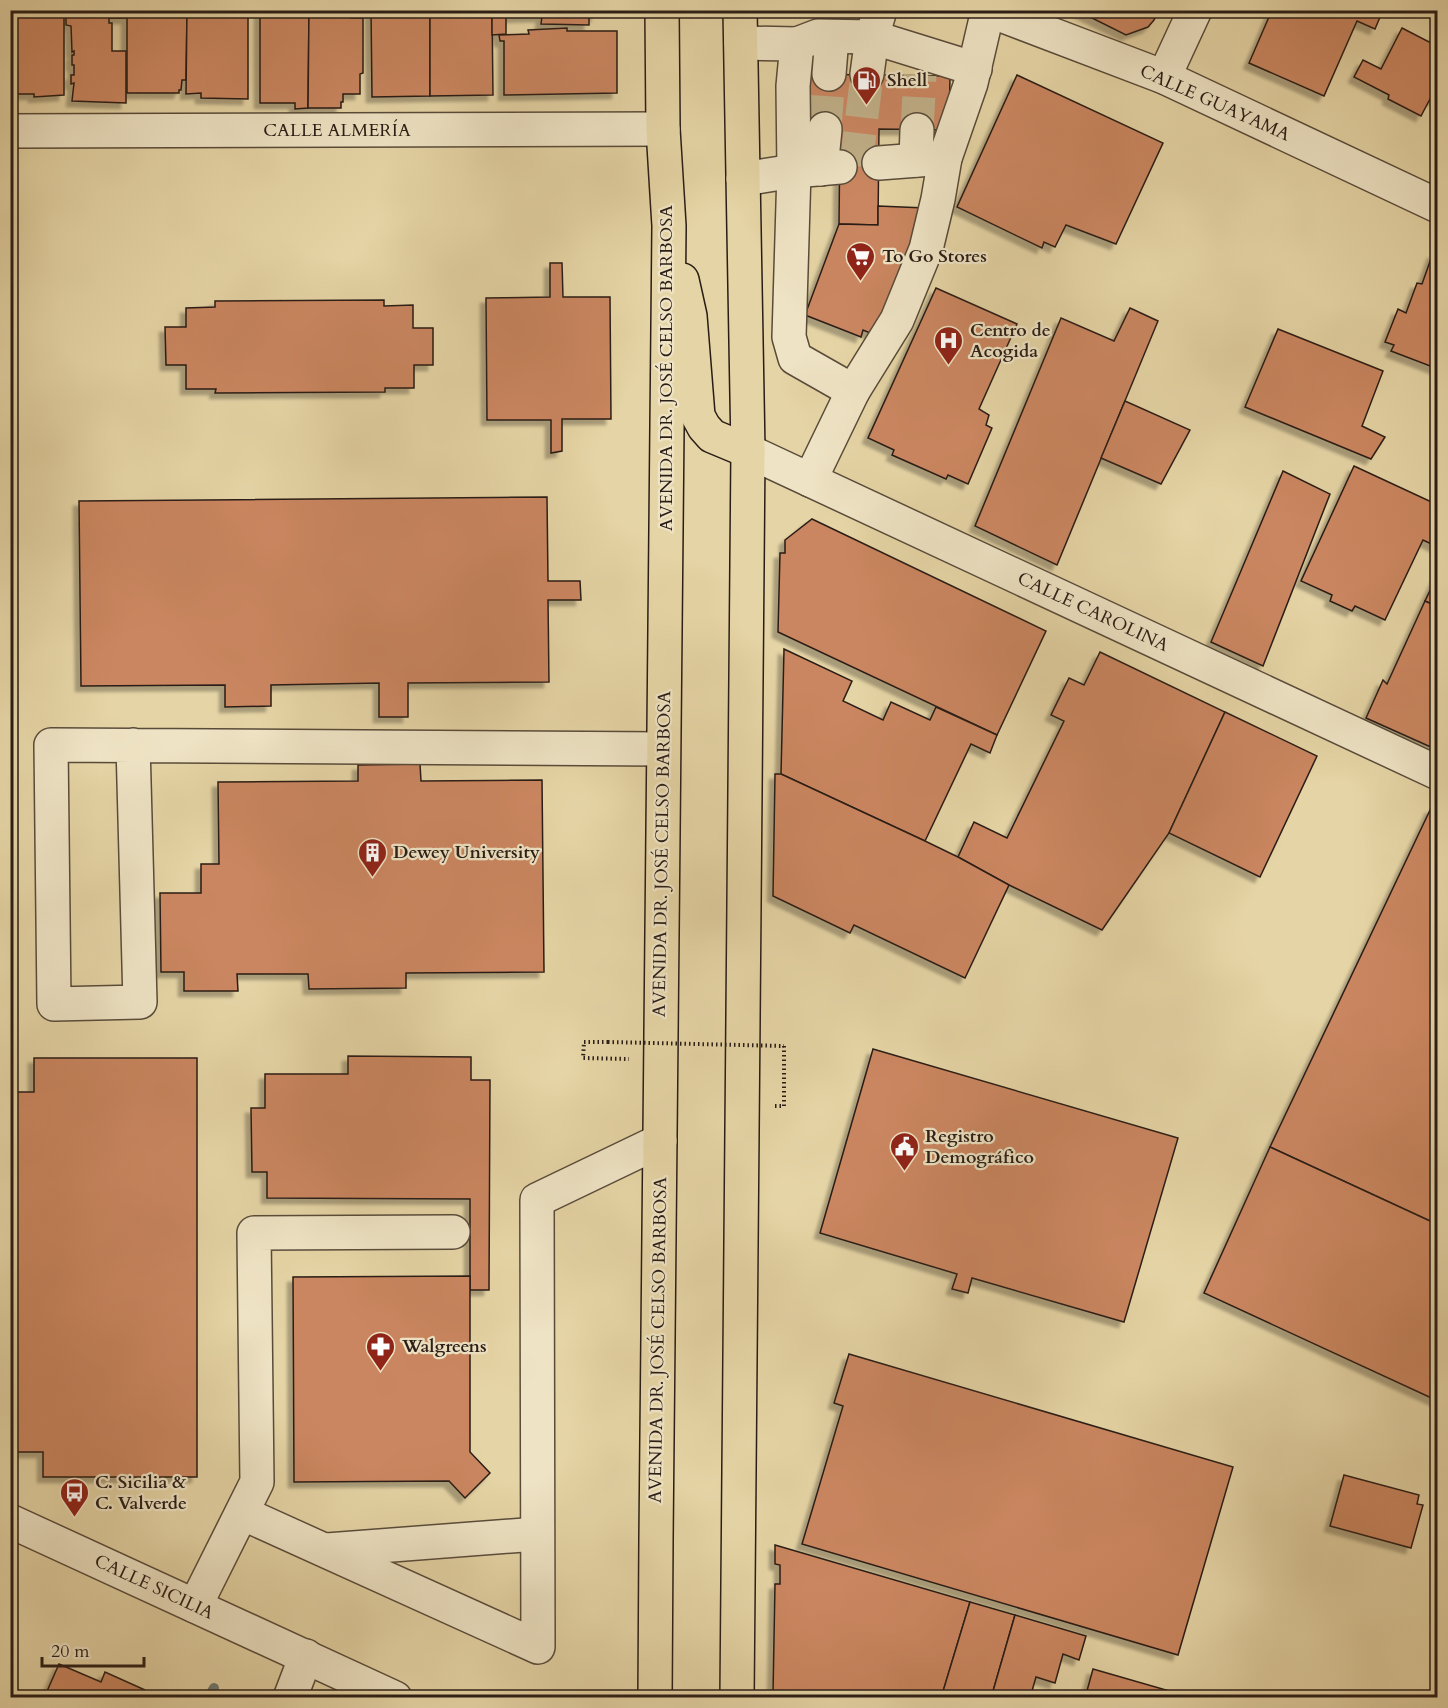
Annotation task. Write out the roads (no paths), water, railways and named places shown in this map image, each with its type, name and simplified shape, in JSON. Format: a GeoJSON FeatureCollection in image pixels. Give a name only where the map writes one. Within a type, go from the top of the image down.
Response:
{"type":"FeatureCollection","features":[{"type":"Feature","properties":{"kind":"main road","name":"AVENIDA DR. JOSÉ CELSO BARBOSA"},"geometry":{"type":"LineString","coordinates":[[655,1698],[669,226],[663,129],[662,10]]}},
{"type":"Feature","properties":{"kind":"main road"},"geometry":{"type":"LineString","coordinates":[[737,1698],[748,451],[740,10]]}},
{"type":"Feature","properties":{"kind":"main road"},"geometry":{"type":"LineString","coordinates":[[669,226],[690,316],[698,417],[712,436],[748,451]]}},
{"type":"Feature","properties":{"kind":"street"},"geometry":{"type":"LineString","coordinates":[[879,164],[926,149],[971,83],[988,10]]}},
{"type":"Feature","properties":{"kind":"street","name":"CALLE GUAYAMA"},"geometry":{"type":"LineString","coordinates":[[988,10],[1164,77],[1437,206]]}},
{"type":"Feature","properties":{"kind":"street"},"geometry":{"type":"LineString","coordinates":[[1164,77],[1195,10]]}},
{"type":"Feature","properties":{"kind":"street"},"geometry":{"type":"LineString","coordinates":[[741,43],[797,44],[818,36],[832,37],[876,24]]}},
{"type":"Feature","properties":{"kind":"street"},"geometry":{"type":"LineString","coordinates":[[876,24],[921,64],[975,69]]}},
{"type":"Feature","properties":{"kind":"street"},"geometry":{"type":"LineString","coordinates":[[867,74],[876,24]]}},
{"type":"Feature","properties":{"kind":"street"},"geometry":{"type":"LineString","coordinates":[[829,74],[832,37]]}},
{"type":"Feature","properties":{"kind":"street"},"geometry":{"type":"LineString","coordinates":[[797,44],[793,86],[818,169]]}},
{"type":"Feature","properties":{"kind":"street","name":"CALLE ALMERÍA"},"geometry":{"type":"LineString","coordinates":[[10,131],[663,129]]}},
{"type":"Feature","properties":{"kind":"street"},"geometry":{"type":"LineString","coordinates":[[825,129],[818,169],[790,279],[789,337],[795,358],[853,391]]}},
{"type":"Feature","properties":{"kind":"street"},"geometry":{"type":"LineString","coordinates":[[810,480],[853,391],[897,320],[926,249],[939,199],[926,149]]}},
{"type":"Feature","properties":{"kind":"street"},"geometry":{"type":"LineString","coordinates":[[743,179],[818,169]]}},
{"type":"Feature","properties":{"kind":"street"},"geometry":{"type":"LineString","coordinates":[[745,280],[790,279]]}},
{"type":"Feature","properties":{"kind":"street","name":"CALLE CAROLINA"},"geometry":{"type":"LineString","coordinates":[[748,451],[1437,773]]}},
{"type":"Feature","properties":{"kind":"street"},"geometry":{"type":"LineString","coordinates":[[133,746],[140,1002],[54,1004],[51,745],[663,749]]}},
{"type":"Feature","properties":{"kind":"street"},"geometry":{"type":"LineString","coordinates":[[242,1513],[538,1647],[537,1200],[660,1141]]}},
{"type":"Feature","properties":{"kind":"street"},"geometry":{"type":"LineString","coordinates":[[195,1606],[257,1482],[254,1233],[453,1232]]}},
{"type":"Feature","properties":{"kind":"street","name":"CALLE SICILIA"},"geometry":{"type":"LineString","coordinates":[[10,1521],[390,1696]]}},
{"type":"Feature","properties":{"kind":"street"},"geometry":{"type":"LineString","coordinates":[[324,1550],[537,1534]]}},
{"type":"Feature","properties":{"kind":"street"},"geometry":{"type":"LineString","coordinates":[[290,1698],[306,1656]]}},
{"type":"Feature","properties":{"kind":"waterway"},"geometry":{"type":"LineString","coordinates":[[208,1698],[214,1688]]}},
{"type":"Feature","properties":{"kind":"tunnel"},"geometry":{"type":"LineString","coordinates":[[825,129],[829,74]]}},
{"type":"Feature","properties":{"kind":"tunnel"},"geometry":{"type":"LineString","coordinates":[[856,166],[867,74]]}},
{"type":"Feature","properties":{"kind":"tunnel"},"geometry":{"type":"LineString","coordinates":[[917,130],[920,75]]}},
{"type":"Feature","properties":{"kind":"place","name":"Shell"},"geometry":{"type":"Point","coordinates":[866,106]}},
{"type":"Feature","properties":{"kind":"place","name":"To Go Stores"},"geometry":{"type":"Point","coordinates":[861,282]}},
{"type":"Feature","properties":{"kind":"place","name":"Centro de Acogida"},"geometry":{"type":"Point","coordinates":[949,366]}},
{"type":"Feature","properties":{"kind":"place","name":"Dewey University"},"geometry":{"type":"Point","coordinates":[372,878]}},
{"type":"Feature","properties":{"kind":"place","name":"Registro Demográfico"},"geometry":{"type":"Point","coordinates":[904,1172]}},
{"type":"Feature","properties":{"kind":"place","name":"Walgreens"},"geometry":{"type":"Point","coordinates":[381,1372]}},
{"type":"Feature","properties":{"kind":"place","name":"C. Sicilia & C. Valverde"},"geometry":{"type":"Point","coordinates":[74,1518]}}]}
